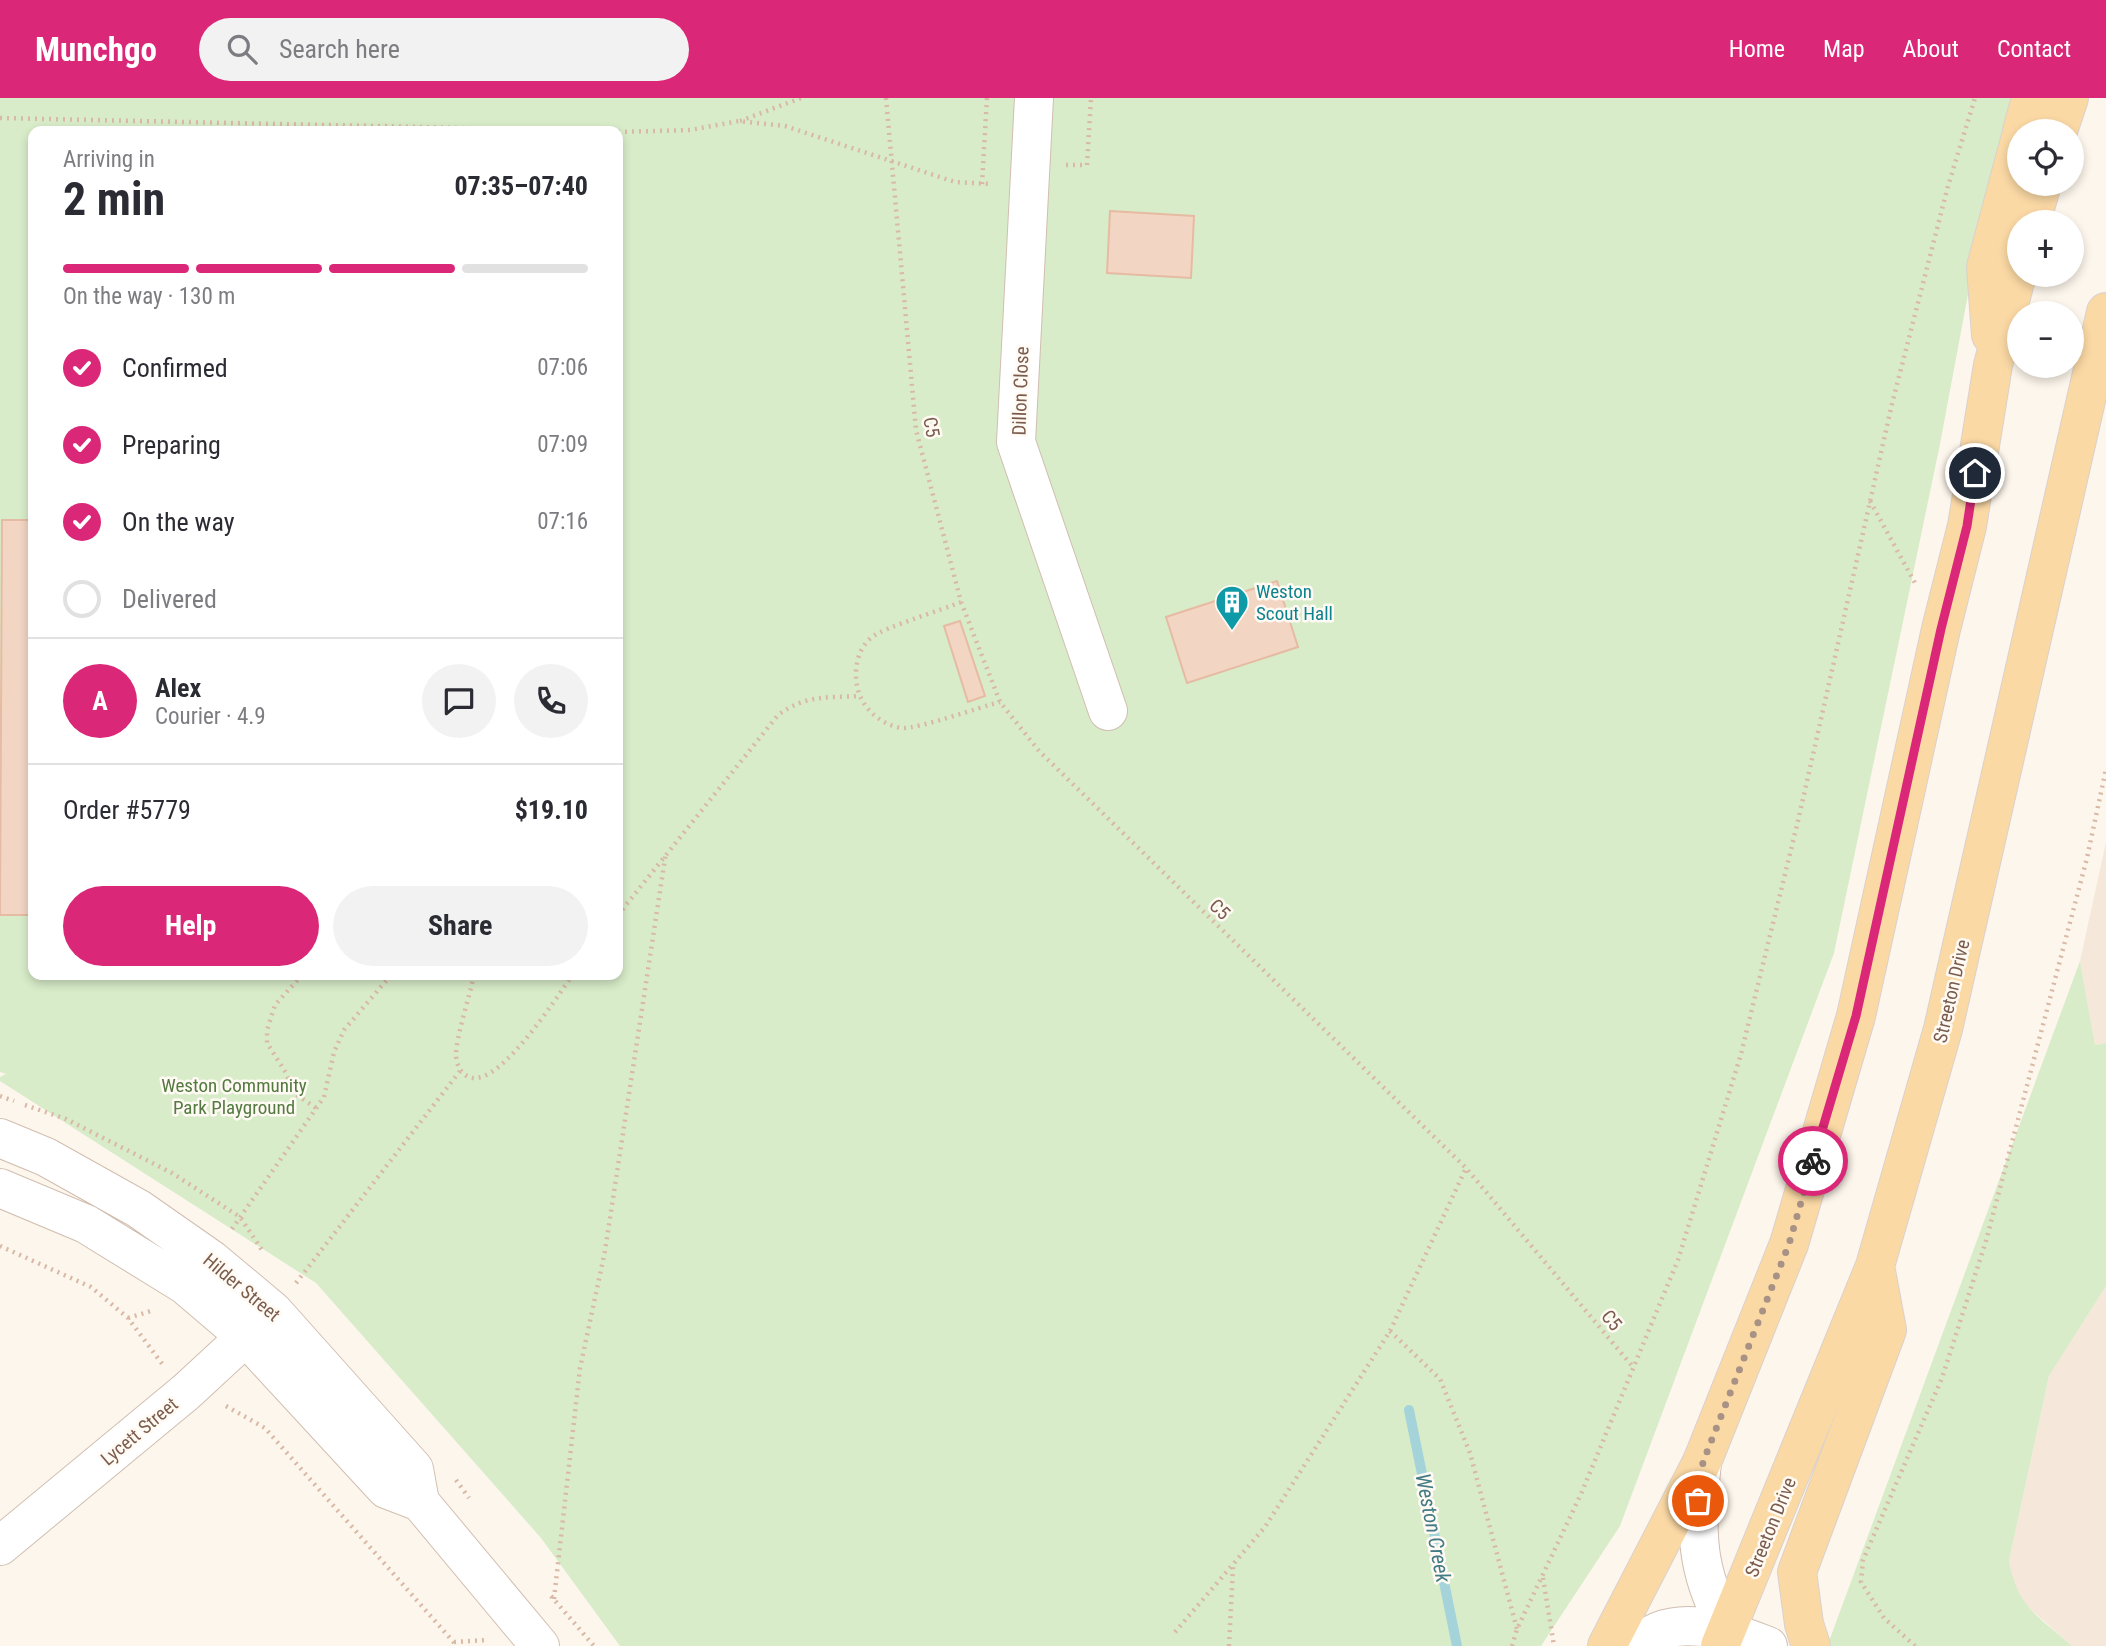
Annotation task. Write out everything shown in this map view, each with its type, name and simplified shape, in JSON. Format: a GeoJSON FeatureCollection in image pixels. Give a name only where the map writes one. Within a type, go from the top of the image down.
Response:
{"type":"FeatureCollection","features":[{"type":"Feature","properties":{"kind":"main road"},"geometry":{"type":"LineString","coordinates":[[2025,119],[2031,98]]}},
{"type":"Feature","properties":{"kind":"main road"},"geometry":{"type":"LineString","coordinates":[[2062,119],[2069,98]]}},
{"type":"Feature","properties":{"kind":"main road"},"geometry":{"type":"LineString","coordinates":[[1993,365],[1986,267],[2007,189]]}},
{"type":"Feature","properties":{"kind":"main road"},"geometry":{"type":"LineString","coordinates":[[1607,1646],[1703,1462],[1789,1244],[1856,1016],[1941,629],[1967,526],[1993,365],[2014,287]]}},
{"type":"Feature","properties":{"kind":"main road","name":"Streeton Drive"},"geometry":{"type":"LineString","coordinates":[[1729,1641],[1875,1266],[1943,1029],[2106,312]]}},
{"type":"Feature","properties":{"kind":"main road"},"geometry":{"type":"LineString","coordinates":[[1811,1646],[1804,1624],[1797,1572],[1887,1330],[1875,1266]]}},
{"type":"Feature","properties":{"kind":"street","name":"Dillon Close"},"geometry":{"type":"LineString","coordinates":[[1034,98],[1016,442],[1108,711]]}},
{"type":"Feature","properties":{"kind":"street","name":"Hilder Street"},"geometry":{"type":"LineString","coordinates":[[0,1138],[46,1157],[139,1209],[198,1272],[246,1337],[386,1489],[420,1502],[540,1646]]}},
{"type":"Feature","properties":{"kind":"street","name":"Hilder Street"},"geometry":{"type":"LineString","coordinates":[[0,1188],[198,1272],[274,1311],[414,1469],[420,1502]]}},
{"type":"Feature","properties":{"kind":"street","name":"Lycett Street"},"geometry":{"type":"LineString","coordinates":[[0,1546],[186,1392],[274,1311]]}},
{"type":"Feature","properties":{"kind":"street"},"geometry":{"type":"LineString","coordinates":[[1703,1462],[1698,1501],[1698,1545],[1703,1573],[1729,1641]]}},
{"type":"Feature","properties":{"kind":"street"},"geometry":{"type":"LineString","coordinates":[[1637,1646],[1644,1639],[1668,1629],[1691,1627],[1729,1641],[1768,1646]]}},
{"type":"Feature","properties":{"kind":"path"},"geometry":{"type":"LineString","coordinates":[[623,132],[690,130],[739,121],[802,98]]}},
{"type":"Feature","properties":{"kind":"path","name":"C5"},"geometry":{"type":"LineString","coordinates":[[887,98],[916,430],[961,602],[1000,702],[1038,751],[1466,1168],[1633,1367]]}},
{"type":"Feature","properties":{"kind":"path"},"geometry":{"type":"LineString","coordinates":[[982,184],[987,98]]}},
{"type":"Feature","properties":{"kind":"path"},"geometry":{"type":"LineString","coordinates":[[739,121],[785,126],[955,182],[1065,187],[1065,165],[1087,166],[1091,98]]}},
{"type":"Feature","properties":{"kind":"path"},"geometry":{"type":"LineString","coordinates":[[1512,1646],[1517,1629],[1543,1577],[1678,1260],[1741,1054],[1798,821],[1869,500],[1948,186],[1975,98]]}},
{"type":"Feature","properties":{"kind":"path"},"geometry":{"type":"LineString","coordinates":[[0,118],[373,126]]}},
{"type":"Feature","properties":{"kind":"path"},"geometry":{"type":"LineString","coordinates":[[1869,500],[1941,629]]}},
{"type":"Feature","properties":{"kind":"path"},"geometry":{"type":"LineString","coordinates":[[961,602],[872,637],[862,651],[856,667],[856,684],[860,696],[867,708],[880,720],[905,728],[1000,702]]}},
{"type":"Feature","properties":{"kind":"path"},"geometry":{"type":"LineString","coordinates":[[623,908],[778,715],[795,702],[860,696]]}},
{"type":"Feature","properties":{"kind":"path"},"geometry":{"type":"LineString","coordinates":[[1915,1646],[1884,1618],[1861,1581],[1863,1560],[1942,1378],[1986,1241],[2087,858],[2106,769]]}},
{"type":"Feature","properties":{"kind":"path"},"geometry":{"type":"LineString","coordinates":[[554,1600],[580,1368],[605,1251],[666,852]]}},
{"type":"Feature","properties":{"kind":"path"},"geometry":{"type":"LineString","coordinates":[[298,980],[275,1005],[267,1030],[267,1043],[286,1073],[294,1093],[316,1108]]}},
{"type":"Feature","properties":{"kind":"path"},"geometry":{"type":"LineString","coordinates":[[128,1318],[160,1308],[198,1272],[240,1217],[326,1093],[338,1041],[387,980]]}},
{"type":"Feature","properties":{"kind":"path"},"geometry":{"type":"LineString","coordinates":[[473,980],[456,1055],[460,1071],[468,1078],[478,1079],[490,1075],[506,1062],[569,980]]}},
{"type":"Feature","properties":{"kind":"path"},"geometry":{"type":"LineString","coordinates":[[274,1311],[460,1071]]}},
{"type":"Feature","properties":{"kind":"path"},"geometry":{"type":"LineString","coordinates":[[0,1096],[66,1119],[172,1173],[240,1217]]}},
{"type":"Feature","properties":{"kind":"path"},"geometry":{"type":"LineString","coordinates":[[1175,1632],[1265,1527],[1390,1331],[1466,1168]]}},
{"type":"Feature","properties":{"kind":"path"},"geometry":{"type":"LineString","coordinates":[[0,1246],[91,1287],[128,1318],[186,1392],[217,1401],[265,1428],[455,1644],[492,1640]]}},
{"type":"Feature","properties":{"kind":"path"},"geometry":{"type":"LineString","coordinates":[[1390,1331],[1440,1379],[1470,1453],[1517,1629]]}},
{"type":"Feature","properties":{"kind":"path"},"geometry":{"type":"LineString","coordinates":[[1229,1646],[1233,1566]]}},
{"type":"Feature","properties":{"kind":"path"},"geometry":{"type":"LineString","coordinates":[[1543,1577],[1554,1646]]}},
{"type":"Feature","properties":{"kind":"shaded area"},"geometry":{"type":"Polygon","coordinates":[[[2106,842],[2106,1043],[2095,1045],[2080,961],[2106,842]]]}},
{"type":"Feature","properties":{"kind":"shaded area"},"geometry":{"type":"Polygon","coordinates":[[[2106,1286],[2106,1646],[2072,1646],[2028,1607],[2014,1587],[2009,1561],[2049,1376],[2106,1286]]]}},
{"type":"Feature","properties":{"kind":"green space","name":"Weston Community Park Playground"},"geometry":{"type":"Polygon","coordinates":[[[0,98],[2021,98],[2015,119],[2007,119],[2007,147],[1974,262],[1940,444],[1834,953],[1620,1526],[1541,1646],[620,1646],[541,1538],[316,1283],[0,1081],[0,1077],[6,1074],[0,1072],[0,98]]]}},
{"type":"Feature","properties":{"kind":"green space"},"geometry":{"type":"Polygon","coordinates":[[[2080,961],[2095,1045],[2106,1043],[2106,1286],[2049,1376],[2009,1561],[2018,1590],[2031,1610],[2072,1646],[1830,1646],[1828,1644],[2080,961]]]}},
{"type":"Feature","properties":{"kind":"building"},"geometry":{"type":"Polygon","coordinates":[[[1110,211],[1194,216],[1191,278],[1107,273],[1110,211]]]}},
{"type":"Feature","properties":{"kind":"building"},"geometry":{"type":"Polygon","coordinates":[[[2,520],[28,520],[28,915],[0,915],[2,520]]]}},
{"type":"Feature","properties":{"kind":"building","name":"Weston Scout Hall"},"geometry":{"type":"Polygon","coordinates":[[[1277,581],[1298,647],[1187,683],[1166,617],[1277,581]]]}},
{"type":"Feature","properties":{"kind":"building"},"geometry":{"type":"Polygon","coordinates":[[[960,621],[985,696],[968,702],[944,626],[960,621]]]}},
{"type":"Feature","properties":{"kind":"waterway","name":"Weston Creek"},"geometry":{"type":"LineString","coordinates":[[1409,1410],[1457,1646]]}},
{"type":"Feature","properties":{"kind":"way so far"},"geometry":{"type":"LineString","coordinates":[[1698,1501],[1703,1462],[1789,1244],[1813,1161]]}},
{"type":"Feature","properties":{"kind":"place","name":"Weston Scout Hall"},"geometry":{"type":"Point","coordinates":[1232,632]}},
{"type":"Feature","properties":{"kind":"route"},"geometry":{"type":"LineString","coordinates":[[1813,1161],[1856,1016],[1941,629],[1967,526],[1975,473]]}}]}
